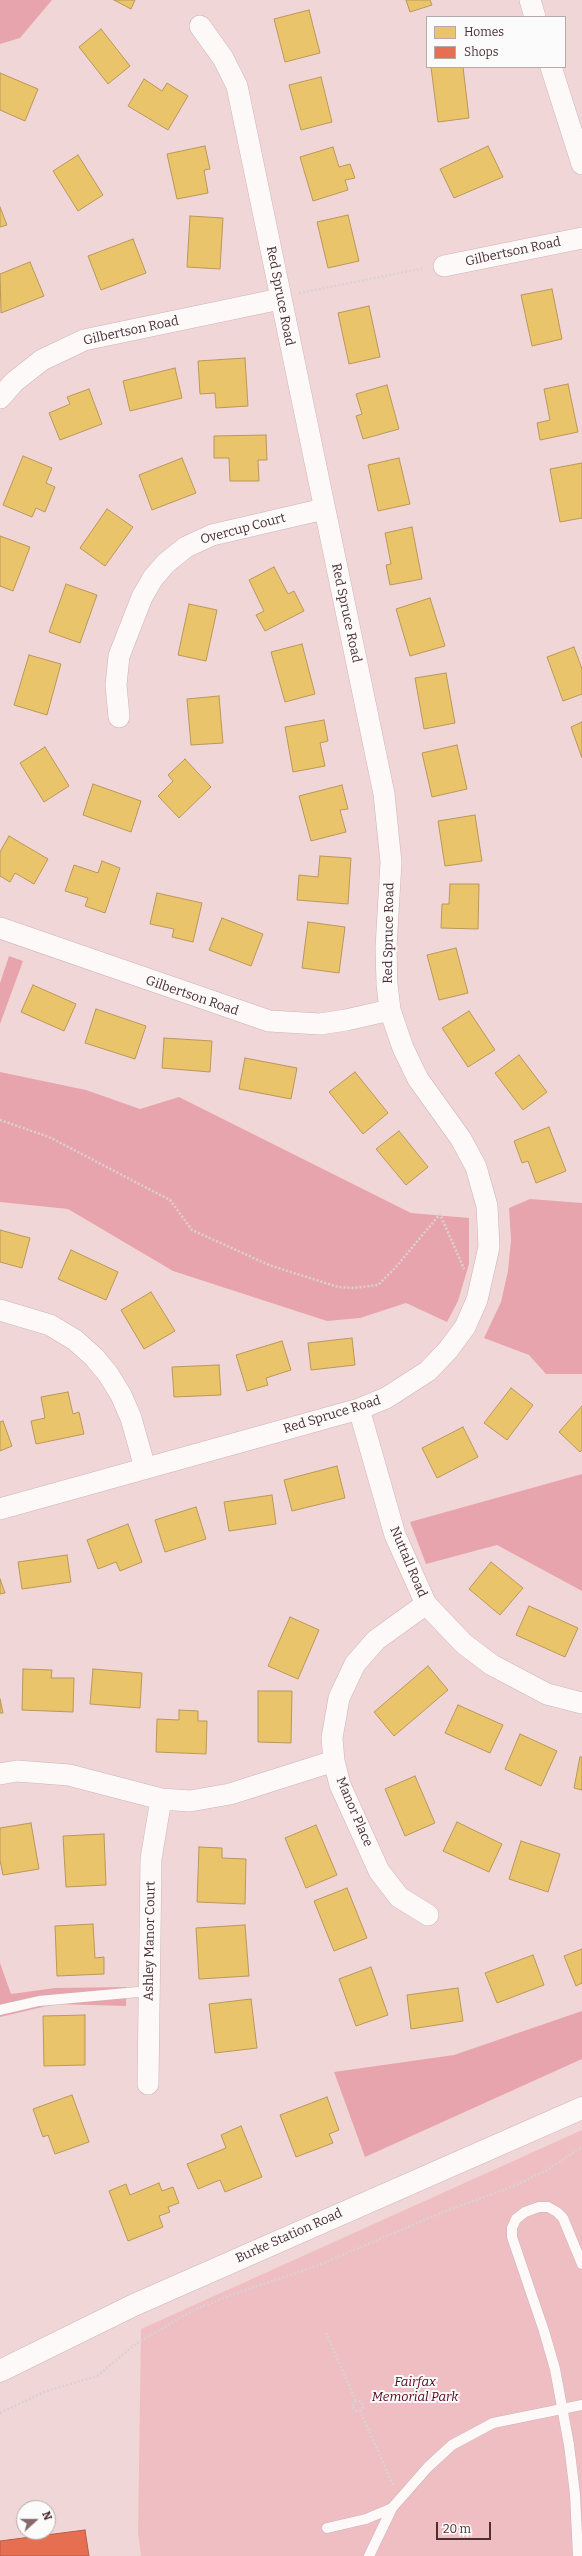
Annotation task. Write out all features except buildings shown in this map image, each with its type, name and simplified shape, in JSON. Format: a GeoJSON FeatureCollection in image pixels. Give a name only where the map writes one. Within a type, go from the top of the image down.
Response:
{"type":"FeatureCollection","features":[{"type":"Feature","properties":{"kind":"street"},"geometry":{"type":"LineString","coordinates":[[530,0],[535,16]]}},
{"type":"Feature","properties":{"kind":"street","name":"Red Spruce Road"},"geometry":{"type":"LineString","coordinates":[[0,1509],[359,1409],[386,1398],[408,1386],[428,1370],[448,1350],[465,1327],[477,1300],[489,1247],[487,1206],[476,1167],[461,1139],[418,1079],[402,1048],[390,1010],[387,984],[386,948],[391,862],[388,820],[236,86],[223,58],[200,26]]}},
{"type":"Feature","properties":{"kind":"street"},"geometry":{"type":"LineString","coordinates":[[551,68],[582,164]]}},
{"type":"Feature","properties":{"kind":"street","name":"Gilbertson Road"},"geometry":{"type":"LineString","coordinates":[[435,267],[582,238]]}},
{"type":"Feature","properties":{"kind":"street","name":"Gilbertson Road"},"geometry":{"type":"LineString","coordinates":[[0,398],[14,382],[37,364],[84,340],[280,299]]}},
{"type":"Feature","properties":{"kind":"street","name":"Overcup Court"},"geometry":{"type":"LineString","coordinates":[[119,717],[116,685],[119,656],[142,597],[153,578],[166,563],[186,547],[212,535],[324,508]]}},
{"type":"Feature","properties":{"kind":"street","name":"Gilbertson Road"},"geometry":{"type":"LineString","coordinates":[[0,928],[269,1020],[320,1024],[390,1010]]}},
{"type":"Feature","properties":{"kind":"street"},"geometry":{"type":"LineString","coordinates":[[0,1310],[50,1326],[75,1340],[94,1357],[108,1374],[121,1395],[131,1418],[145,1468]]}},
{"type":"Feature","properties":{"kind":"street","name":"Nuttall Road"},"geometry":{"type":"LineString","coordinates":[[359,1409],[395,1534],[426,1604],[464,1644],[492,1666],[533,1688],[582,1703]]}},
{"type":"Feature","properties":{"kind":"street","name":"Manor Place"},"geometry":{"type":"LineString","coordinates":[[426,1604],[376,1640],[355,1664],[342,1689],[334,1716],[332,1738],[334,1761],[340,1784],[379,1871],[399,1897],[428,1915]]}},
{"type":"Feature","properties":{"kind":"street"},"geometry":{"type":"LineString","coordinates":[[0,1774],[17,1771],[69,1775],[161,1799],[190,1801],[230,1794],[334,1761]]}},
{"type":"Feature","properties":{"kind":"street","name":"Ashley Manor Court"},"geometry":{"type":"LineString","coordinates":[[148,2084],[151,1859],[161,1799]]}},
{"type":"Feature","properties":{"kind":"street","name":"Burke Station Road"},"geometry":{"type":"LineString","coordinates":[[0,2371],[148,2299],[582,2108]]}},
{"type":"Feature","properties":{"kind":"lane"},"geometry":{"type":"LineString","coordinates":[[0,2010],[39,2001],[149,1991]]}},
{"type":"Feature","properties":{"kind":"lane"},"geometry":{"type":"LineString","coordinates":[[578,2556],[575,2494],[562,2409],[544,2331],[512,2237],[512,2228],[516,2219],[525,2212],[539,2207],[548,2207],[557,2212],[563,2218],[582,2264]]}},
{"type":"Feature","properties":{"kind":"lane"},"geometry":{"type":"LineString","coordinates":[[369,2556],[392,2508],[442,2453],[473,2432],[513,2417],[582,2406]]}},
{"type":"Feature","properties":{"kind":"lane"},"geometry":{"type":"LineString","coordinates":[[327,2528],[366,2519],[392,2508]]}},
{"type":"Feature","properties":{"kind":"path"},"geometry":{"type":"LineString","coordinates":[[280,299],[306,290],[435,267]]}},
{"type":"Feature","properties":{"kind":"path"},"geometry":{"type":"LineString","coordinates":[[0,1120],[49,1137],[170,1200],[192,1230],[269,1265],[338,1287],[354,1288],[378,1284],[395,1268],[440,1214],[465,1272]]}},
{"type":"Feature","properties":{"kind":"path"},"geometry":{"type":"LineString","coordinates":[[0,2413],[44,2392],[97,2376],[137,2343],[194,2310],[320,2265],[438,2214],[514,2186],[547,2170],[582,2147]]}},
{"type":"Feature","properties":{"kind":"path"},"geometry":{"type":"LineString","coordinates":[[326,2333],[356,2401]]}},
{"type":"Feature","properties":{"kind":"path"},"geometry":{"type":"LineString","coordinates":[[356,2401],[352,2406],[354,2410],[360,2410]]}},
{"type":"Feature","properties":{"kind":"path"},"geometry":{"type":"LineString","coordinates":[[356,2401],[361,2401],[363,2405],[360,2410]]}},
{"type":"Feature","properties":{"kind":"path"},"geometry":{"type":"LineString","coordinates":[[360,2410],[399,2499]]}},
{"type":"Feature","properties":{"kind":"green space","name":"Fairfax Memorial Park"},"geometry":{"type":"Polygon","coordinates":[[[582,2130],[582,2556],[141,2556],[138,2533],[141,2329],[582,2130]]]}},
{"type":"Feature","properties":{"kind":"shaded area"},"geometry":{"type":"Polygon","coordinates":[[[0,0],[52,0],[20,38],[0,44],[0,0]]]}},
{"type":"Feature","properties":{"kind":"shaded area"},"geometry":{"type":"Polygon","coordinates":[[[9,956],[23,961],[0,1024],[0,983],[9,956]]]}},
{"type":"Feature","properties":{"kind":"shaded area"},"geometry":{"type":"Polygon","coordinates":[[[0,1072],[86,1090],[140,1109],[179,1097],[411,1213],[469,1218],[469,1264],[458,1301],[447,1322],[406,1303],[360,1318],[327,1321],[173,1271],[68,1209],[0,1202],[0,1072]]]}},
{"type":"Feature","properties":{"kind":"shaded area"},"geometry":{"type":"Polygon","coordinates":[[[530,1199],[582,1203],[582,1374],[546,1374],[529,1355],[484,1338],[501,1302],[508,1271],[511,1240],[509,1208],[530,1199]]]}},
{"type":"Feature","properties":{"kind":"shaded area"},"geometry":{"type":"Polygon","coordinates":[[[582,1474],[582,1591],[497,1545],[426,1564],[410,1522],[582,1474]]]}},
{"type":"Feature","properties":{"kind":"shaded area"},"geometry":{"type":"Polygon","coordinates":[[[0,1963],[11,1994],[55,1988],[126,1987],[126,2006],[55,2004],[0,2017],[0,1963]]]}},
{"type":"Feature","properties":{"kind":"shaded area"},"geometry":{"type":"Polygon","coordinates":[[[582,2011],[582,2059],[365,2157],[334,2072],[454,2055],[582,2011]]]}}]}
